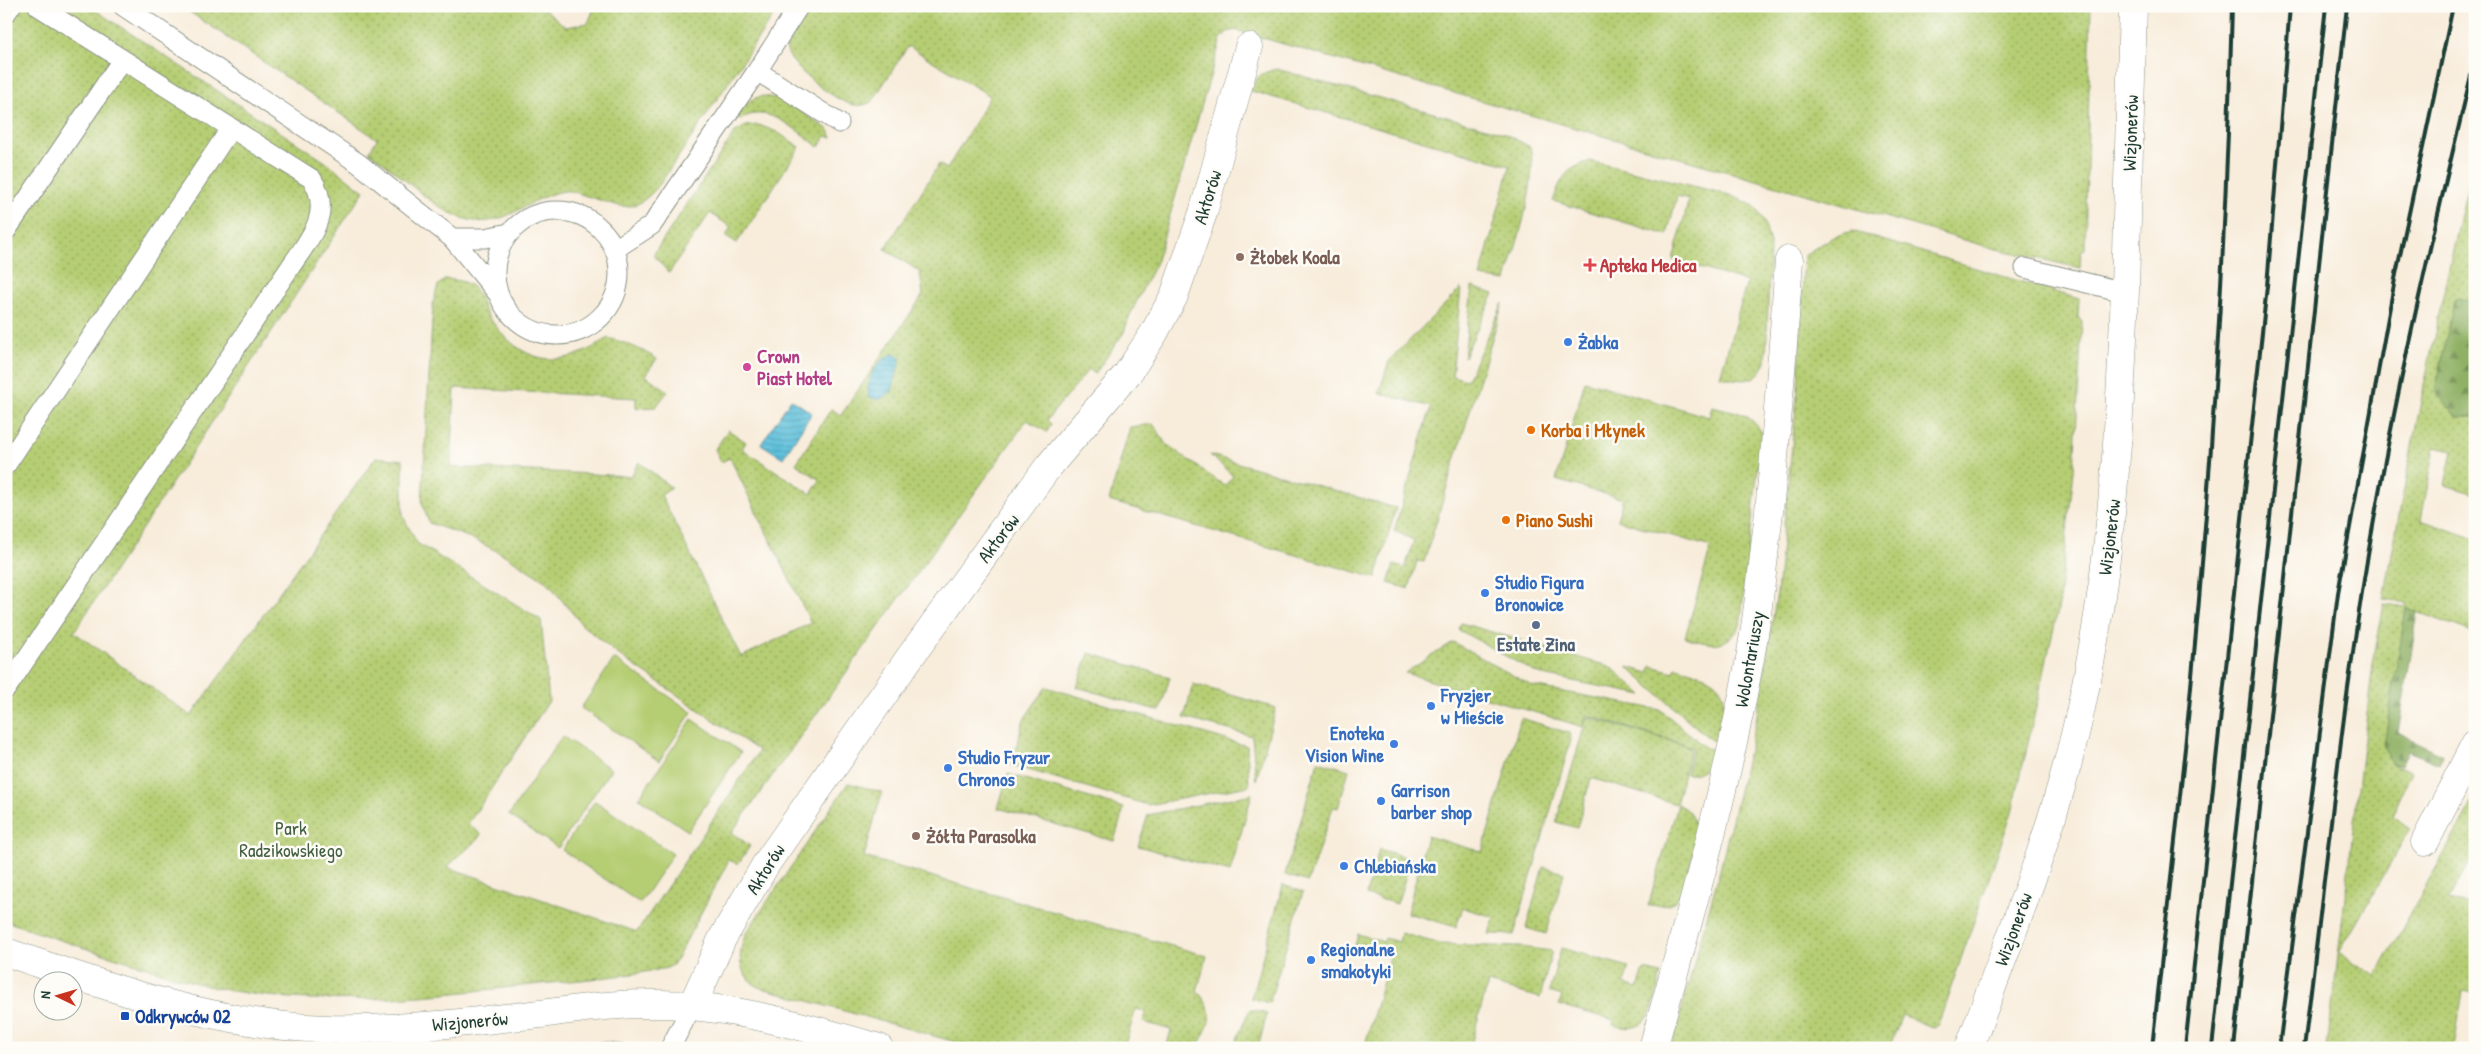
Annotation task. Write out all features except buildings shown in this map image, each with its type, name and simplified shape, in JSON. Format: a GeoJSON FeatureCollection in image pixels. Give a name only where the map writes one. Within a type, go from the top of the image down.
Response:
{"type":"FeatureCollection","features":[{"type":"Feature","properties":{"kind":"street","name":"Wizjonerów"},"geometry":{"type":"LineString","coordinates":[[1969,1048],[2048,832],[2083,700],[2101,597],[2114,489],[2124,292],[2133,6]]}},
{"type":"Feature","properties":{"kind":"street","name":"Aktorów"},"geometry":{"type":"LineString","coordinates":[[692,1006],[722,939],[766,864],[910,656],[1048,467],[1128,372],[1154,333],[1174,296],[1203,213],[1249,47]]}},
{"type":"Feature","properties":{"kind":"street","name":"Wolontariuszy"},"geometry":{"type":"LineString","coordinates":[[1653,1048],[1686,930],[1732,750],[1748,668],[1758,607],[1780,406],[1789,260]]}},
{"type":"Feature","properties":{"kind":"street"},"geometry":{"type":"LineString","coordinates":[[2425,842],[2475,744]]}},
{"type":"Feature","properties":{"kind":"street","name":"Wizjonerów"},"geometry":{"type":"LineString","coordinates":[[6,952],[143,997],[212,1015],[284,1026],[373,1029],[630,1004],[692,1006],[777,1021],[879,1048]]}},
{"type":"Feature","properties":{"kind":"lane"},"geometry":{"type":"LineString","coordinates":[[6,13],[11,6]]}},
{"type":"Feature","properties":{"kind":"lane"},"geometry":{"type":"LineString","coordinates":[[6,689],[289,269],[320,216],[321,198],[312,179],[38,6]]}},
{"type":"Feature","properties":{"kind":"lane"},"geometry":{"type":"LineString","coordinates":[[123,6],[358,163],[452,238],[499,295]]}},
{"type":"Feature","properties":{"kind":"lane"},"geometry":{"type":"LineString","coordinates":[[615,249],[652,225],[800,6]]}},
{"type":"Feature","properties":{"kind":"lane"},"geometry":{"type":"LineString","coordinates":[[6,231],[122,60]]}},
{"type":"Feature","properties":{"kind":"lane"},"geometry":{"type":"LineString","coordinates":[[757,71],[839,123]]}},
{"type":"Feature","properties":{"kind":"lane"},"geometry":{"type":"LineString","coordinates":[[6,465],[231,128]]}},
{"type":"Feature","properties":{"kind":"lane"},"geometry":{"type":"LineString","coordinates":[[567,211],[593,222],[604,231],[615,249],[620,268],[618,288],[611,306],[597,321],[580,331],[555,335],[541,334],[524,326],[508,313],[499,295],[495,279],[500,246],[510,233],[526,219],[546,212],[567,211]]}},
{"type":"Feature","properties":{"kind":"lane"},"geometry":{"type":"LineString","coordinates":[[452,238],[485,238],[510,233]]}},
{"type":"Feature","properties":{"kind":"lane"},"geometry":{"type":"LineString","coordinates":[[2025,268],[2124,292]]}},
{"type":"Feature","properties":{"kind":"lane"},"geometry":{"type":"LineString","coordinates":[[670,1048],[692,1006]]}},
{"type":"Feature","properties":{"kind":"green space","name":"Park Radzikowskiego"},"geometry":{"type":"Polygon","coordinates":[[[6,6],[89,6],[327,163],[364,191],[74,632],[191,716],[376,457],[403,460],[403,516],[417,543],[541,620],[549,701],[468,824],[481,834],[477,840],[447,867],[637,932],[759,751],[616,653],[582,625],[548,583],[508,557],[471,538],[429,523],[422,503],[433,303],[438,285],[446,279],[458,280],[472,286],[477,291],[486,313],[499,330],[526,353],[541,358],[556,359],[573,356],[590,349],[608,338],[634,347],[657,359],[645,375],[668,391],[656,407],[636,408],[636,398],[455,388],[451,467],[631,476],[639,462],[672,488],[661,495],[741,657],[811,623],[730,458],[721,462],[715,449],[728,430],[746,442],[742,449],[811,494],[820,480],[796,464],[831,409],[841,415],[923,295],[920,272],[885,249],[939,164],[947,169],[990,96],[908,46],[872,102],[856,105],[842,101],[812,80],[788,54],[786,46],[789,35],[809,6],[2091,6],[2085,249],[2081,251],[2080,268],[1992,248],[1235,30],[1227,32],[1221,39],[1157,260],[1130,315],[1124,332],[1095,374],[1089,369],[1047,420],[1051,424],[1047,432],[1027,420],[732,832],[750,846],[738,864],[729,860],[674,964],[667,968],[610,977],[406,997],[334,1000],[263,995],[195,983],[74,945],[6,921],[6,6]]]}},
{"type":"Feature","properties":{"kind":"green space"},"geometry":{"type":"Polygon","coordinates":[[[181,6],[541,6],[566,27],[588,23],[595,6],[780,6],[660,184],[641,202],[625,206],[616,205],[565,191],[541,198],[507,216],[482,222],[456,215],[430,200],[369,152],[377,139],[181,6]]]}},
{"type":"Feature","properties":{"kind":"green space"},"geometry":{"type":"Polygon","coordinates":[[[1277,69],[1504,133],[1530,147],[1532,162],[1529,196],[1506,281],[1480,277],[1510,166],[1251,91],[1255,81],[1260,76],[1277,69]]]}},
{"type":"Feature","properties":{"kind":"green space"},"geometry":{"type":"Polygon","coordinates":[[[763,96],[782,99],[829,130],[832,138],[826,136],[819,147],[792,127],[771,116],[761,114],[741,119],[735,117],[746,103],[763,96]]]}},
{"type":"Feature","properties":{"kind":"green space"},"geometry":{"type":"Polygon","coordinates":[[[759,125],[777,132],[800,147],[737,243],[726,236],[731,227],[710,213],[669,273],[653,255],[735,132],[746,126],[759,125]]]}},
{"type":"Feature","properties":{"kind":"green space"},"geometry":{"type":"Polygon","coordinates":[[[2475,157],[2475,342],[2459,416],[2475,417],[2475,494],[2445,485],[2452,451],[2435,447],[2421,520],[2475,539],[2475,633],[2406,608],[2391,764],[2412,771],[2392,816],[2411,828],[2339,953],[2376,976],[2475,798],[2475,853],[2448,900],[2475,905],[2475,993],[2463,991],[2454,1048],[2327,1048],[2373,663],[2384,604],[2406,607],[2406,603],[2384,599],[2426,377],[2475,157]]]}},
{"type":"Feature","properties":{"kind":"green space"},"geometry":{"type":"Polygon","coordinates":[[[1590,161],[1730,195],[1754,206],[1764,221],[1770,244],[1766,361],[1763,369],[1753,378],[1741,380],[1720,376],[1747,282],[1673,260],[1689,199],[1677,196],[1667,235],[1553,201],[1565,175],[1581,164],[1590,161]]]}},
{"type":"Feature","properties":{"kind":"green space"},"geometry":{"type":"Polygon","coordinates":[[[1852,231],[2079,299],[2078,317],[2082,322],[2074,471],[2058,610],[2013,809],[1938,1025],[1932,1027],[1902,1015],[1889,1048],[1671,1048],[1719,873],[1756,721],[1777,593],[1798,387],[1804,255],[1833,237],[1852,231]]]}},
{"type":"Feature","properties":{"kind":"green space"},"geometry":{"type":"Polygon","coordinates":[[[1472,287],[1494,294],[1464,357],[1472,287]]]}},
{"type":"Feature","properties":{"kind":"green space"},"geometry":{"type":"Polygon","coordinates":[[[1461,288],[1452,376],[1467,380],[1503,303],[1424,562],[1417,561],[1409,589],[1388,583],[1394,565],[1405,568],[1414,540],[1394,531],[1431,407],[1379,393],[1389,361],[1461,288]]]}},
{"type":"Feature","properties":{"kind":"green space"},"geometry":{"type":"Polygon","coordinates":[[[2455,297],[2475,303],[2475,417],[2458,417],[2435,392],[2455,297]]]}},
{"type":"Feature","properties":{"kind":"green space"},"geometry":{"type":"Polygon","coordinates":[[[1585,381],[1709,417],[1712,406],[1734,411],[1747,416],[1762,433],[1740,626],[1729,639],[1715,644],[1685,637],[1711,547],[1617,520],[1623,499],[1556,480],[1585,381]]]}},
{"type":"Feature","properties":{"kind":"green space"},"geometry":{"type":"Polygon","coordinates":[[[1153,424],[1166,444],[1225,486],[1233,476],[1210,455],[1396,508],[1376,578],[1109,501],[1130,427],[1153,424]]]}},
{"type":"Feature","properties":{"kind":"green space"},"geometry":{"type":"Polygon","coordinates":[[[2406,608],[2418,612],[2398,732],[2443,755],[2439,764],[2408,751],[2401,765],[2391,764],[2384,745],[2406,608]]]}},
{"type":"Feature","properties":{"kind":"green space"},"geometry":{"type":"Polygon","coordinates":[[[1461,623],[1611,667],[1643,695],[1538,674],[1459,630],[1461,623]]]}},
{"type":"Feature","properties":{"kind":"green space"},"geometry":{"type":"Polygon","coordinates":[[[1453,642],[1532,686],[1661,710],[1706,748],[1716,750],[1714,755],[1709,764],[1701,771],[1686,774],[1693,747],[1586,715],[1583,727],[1405,673],[1453,642]]]}},
{"type":"Feature","properties":{"kind":"green space"},"geometry":{"type":"Polygon","coordinates":[[[1089,653],[1170,677],[1160,711],[1077,687],[1089,653]]]}},
{"type":"Feature","properties":{"kind":"green space"},"geometry":{"type":"Polygon","coordinates":[[[614,659],[692,712],[659,761],[581,708],[614,659]]]}},
{"type":"Feature","properties":{"kind":"green space"},"geometry":{"type":"Polygon","coordinates":[[[1651,666],[1674,672],[1676,667],[1707,677],[1716,683],[1724,699],[1722,724],[1718,741],[1711,740],[1627,667],[1649,673],[1651,666]]]}},
{"type":"Feature","properties":{"kind":"green space"},"geometry":{"type":"Polygon","coordinates":[[[1193,684],[1276,708],[1256,780],[1252,736],[1184,718],[1193,684]]]}},
{"type":"Feature","properties":{"kind":"green space"},"geometry":{"type":"Polygon","coordinates":[[[1046,687],[1247,746],[1249,786],[1148,805],[1011,765],[1024,719],[1046,687]]]}},
{"type":"Feature","properties":{"kind":"green space"},"geometry":{"type":"Polygon","coordinates":[[[1587,717],[1691,747],[1676,804],[1591,778],[1577,828],[1556,822],[1587,717]]]}},
{"type":"Feature","properties":{"kind":"green space"},"geometry":{"type":"Polygon","coordinates":[[[1521,718],[1569,733],[1571,740],[1514,935],[1489,934],[1494,917],[1463,908],[1456,927],[1407,913],[1427,836],[1482,852],[1521,718]]]}},
{"type":"Feature","properties":{"kind":"green space"},"geometry":{"type":"Polygon","coordinates":[[[692,719],[741,752],[688,831],[639,798],[692,719]]]}},
{"type":"Feature","properties":{"kind":"green space"},"geometry":{"type":"Polygon","coordinates":[[[562,736],[611,769],[558,848],[509,815],[562,736]]]}},
{"type":"Feature","properties":{"kind":"green space"},"geometry":{"type":"Polygon","coordinates":[[[1318,761],[1349,770],[1338,808],[1333,807],[1308,882],[1285,875],[1318,761]]]}},
{"type":"Feature","properties":{"kind":"green space"},"geometry":{"type":"Polygon","coordinates":[[[1008,774],[1124,808],[1114,841],[998,808],[1008,774]]]}},
{"type":"Feature","properties":{"kind":"green space"},"geometry":{"type":"Polygon","coordinates":[[[848,783],[882,792],[864,857],[1207,956],[1197,991],[1208,1006],[1209,1019],[1197,1048],[1166,1048],[1171,1030],[1143,1022],[1146,1012],[1136,1009],[1124,1048],[977,1048],[758,987],[751,982],[743,970],[740,956],[746,933],[848,783]]]}},
{"type":"Feature","properties":{"kind":"green space"},"geometry":{"type":"Polygon","coordinates":[[[1252,794],[1230,872],[1138,846],[1148,815],[1252,794]]]}},
{"type":"Feature","properties":{"kind":"green space"},"geometry":{"type":"Polygon","coordinates":[[[595,801],[673,854],[640,903],[562,850],[595,801]]]}},
{"type":"Feature","properties":{"kind":"green space"},"geometry":{"type":"Polygon","coordinates":[[[1678,804],[1689,812],[1697,827],[1687,878],[1675,901],[1665,905],[1648,906],[1678,804]]]}},
{"type":"Feature","properties":{"kind":"green space"},"geometry":{"type":"Polygon","coordinates":[[[1379,849],[1411,859],[1397,904],[1366,895],[1379,849]]]}},
{"type":"Feature","properties":{"kind":"green space"},"geometry":{"type":"Polygon","coordinates":[[[1543,867],[1564,873],[1546,934],[1526,928],[1543,867]]]}},
{"type":"Feature","properties":{"kind":"green space"},"geometry":{"type":"Polygon","coordinates":[[[1283,885],[1303,892],[1269,1003],[1251,998],[1283,885]]]}},
{"type":"Feature","properties":{"kind":"green space"},"geometry":{"type":"Polygon","coordinates":[[[1401,933],[1440,944],[1520,947],[1552,951],[1540,998],[1488,983],[1470,1048],[1364,1048],[1390,957],[1355,946],[1358,934],[1384,942],[1385,938],[1399,942],[1401,933]]]}},
{"type":"Feature","properties":{"kind":"green space"},"geometry":{"type":"Polygon","coordinates":[[[1561,948],[1629,967],[1624,984],[1638,988],[1644,970],[1661,974],[1649,1016],[1644,1022],[1626,1028],[1613,1025],[1614,1020],[1559,1005],[1562,996],[1549,992],[1561,948]]]}},
{"type":"Feature","properties":{"kind":"green space"},"geometry":{"type":"Polygon","coordinates":[[[1250,1009],[1267,1014],[1258,1048],[1233,1048],[1250,1009]]]}},
{"type":"Feature","properties":{"kind":"green space"},"geometry":{"type":"Polygon","coordinates":[[[603,1042],[623,1044],[628,1048],[548,1048],[603,1042]]]}},
{"type":"Feature","properties":{"kind":"water"},"geometry":{"type":"Polygon","coordinates":[[[893,354],[901,357],[892,391],[879,400],[869,397],[869,384],[874,371],[882,361],[893,354]]]}},
{"type":"Feature","properties":{"kind":"water"},"geometry":{"type":"Polygon","coordinates":[[[791,399],[812,413],[783,458],[761,444],[791,399]]]}},
{"type":"Feature","properties":{"kind":"railway"},"geometry":{"type":"LineString","coordinates":[[2152,1048],[2185,751],[2205,533],[2222,270],[2232,6]]}},
{"type":"Feature","properties":{"kind":"railway"},"geometry":{"type":"LineString","coordinates":[[2185,1048],[2267,286],[2290,6]]}},
{"type":"Feature","properties":{"kind":"railway"},"geometry":{"type":"LineString","coordinates":[[2212,1048],[2326,6]]}},
{"type":"Feature","properties":{"kind":"railway"},"geometry":{"type":"LineString","coordinates":[[2234,1048],[2347,6]]}},
{"type":"Feature","properties":{"kind":"railway"},"geometry":{"type":"LineString","coordinates":[[2279,1048],[2338,593],[2395,279],[2453,6]]}},
{"type":"Feature","properties":{"kind":"railway"},"geometry":{"type":"LineString","coordinates":[[2304,1048],[2348,687],[2377,503],[2416,312],[2475,59]]}},
{"type":"Feature","properties":{"kind":"place","name":"Żłobek Koala"},"geometry":{"type":"Point","coordinates":[1240,257]}},
{"type":"Feature","properties":{"kind":"place","name":"Apteka Medica"},"geometry":{"type":"Point","coordinates":[1590,265]}},
{"type":"Feature","properties":{"kind":"place","name":"Żabka"},"geometry":{"type":"Point","coordinates":[1568,342]}},
{"type":"Feature","properties":{"kind":"place","name":"Crown Piast Hotel"},"geometry":{"type":"Point","coordinates":[747,367]}},
{"type":"Feature","properties":{"kind":"place","name":"Korba i Młynek"},"geometry":{"type":"Point","coordinates":[1531,430]}},
{"type":"Feature","properties":{"kind":"place","name":"Piano Sushi"},"geometry":{"type":"Point","coordinates":[1506,520]}},
{"type":"Feature","properties":{"kind":"place","name":"Studio Figura Bronowice"},"geometry":{"type":"Point","coordinates":[1485,593]}},
{"type":"Feature","properties":{"kind":"place","name":"Estate Zina"},"geometry":{"type":"Point","coordinates":[1536,625]}},
{"type":"Feature","properties":{"kind":"place","name":"Fryzjer w Mieście"},"geometry":{"type":"Point","coordinates":[1431,706]}},
{"type":"Feature","properties":{"kind":"place","name":"Enoteka Vision Wine"},"geometry":{"type":"Point","coordinates":[1394,744]}},
{"type":"Feature","properties":{"kind":"place","name":"Studio Fryzur Chronos"},"geometry":{"type":"Point","coordinates":[948,768]}},
{"type":"Feature","properties":{"kind":"place","name":"Garrison barber shop"},"geometry":{"type":"Point","coordinates":[1381,801]}},
{"type":"Feature","properties":{"kind":"place","name":"Żółta Parasolka"},"geometry":{"type":"Point","coordinates":[916,836]}},
{"type":"Feature","properties":{"kind":"place","name":"Chlebiańska"},"geometry":{"type":"Point","coordinates":[1344,866]}},
{"type":"Feature","properties":{"kind":"place","name":"Regionalne smakołyki"},"geometry":{"type":"Point","coordinates":[1311,960]}},
{"type":"Feature","properties":{"kind":"place","name":"Odkrywców 02"},"geometry":{"type":"Point","coordinates":[125,1016]}}]}
